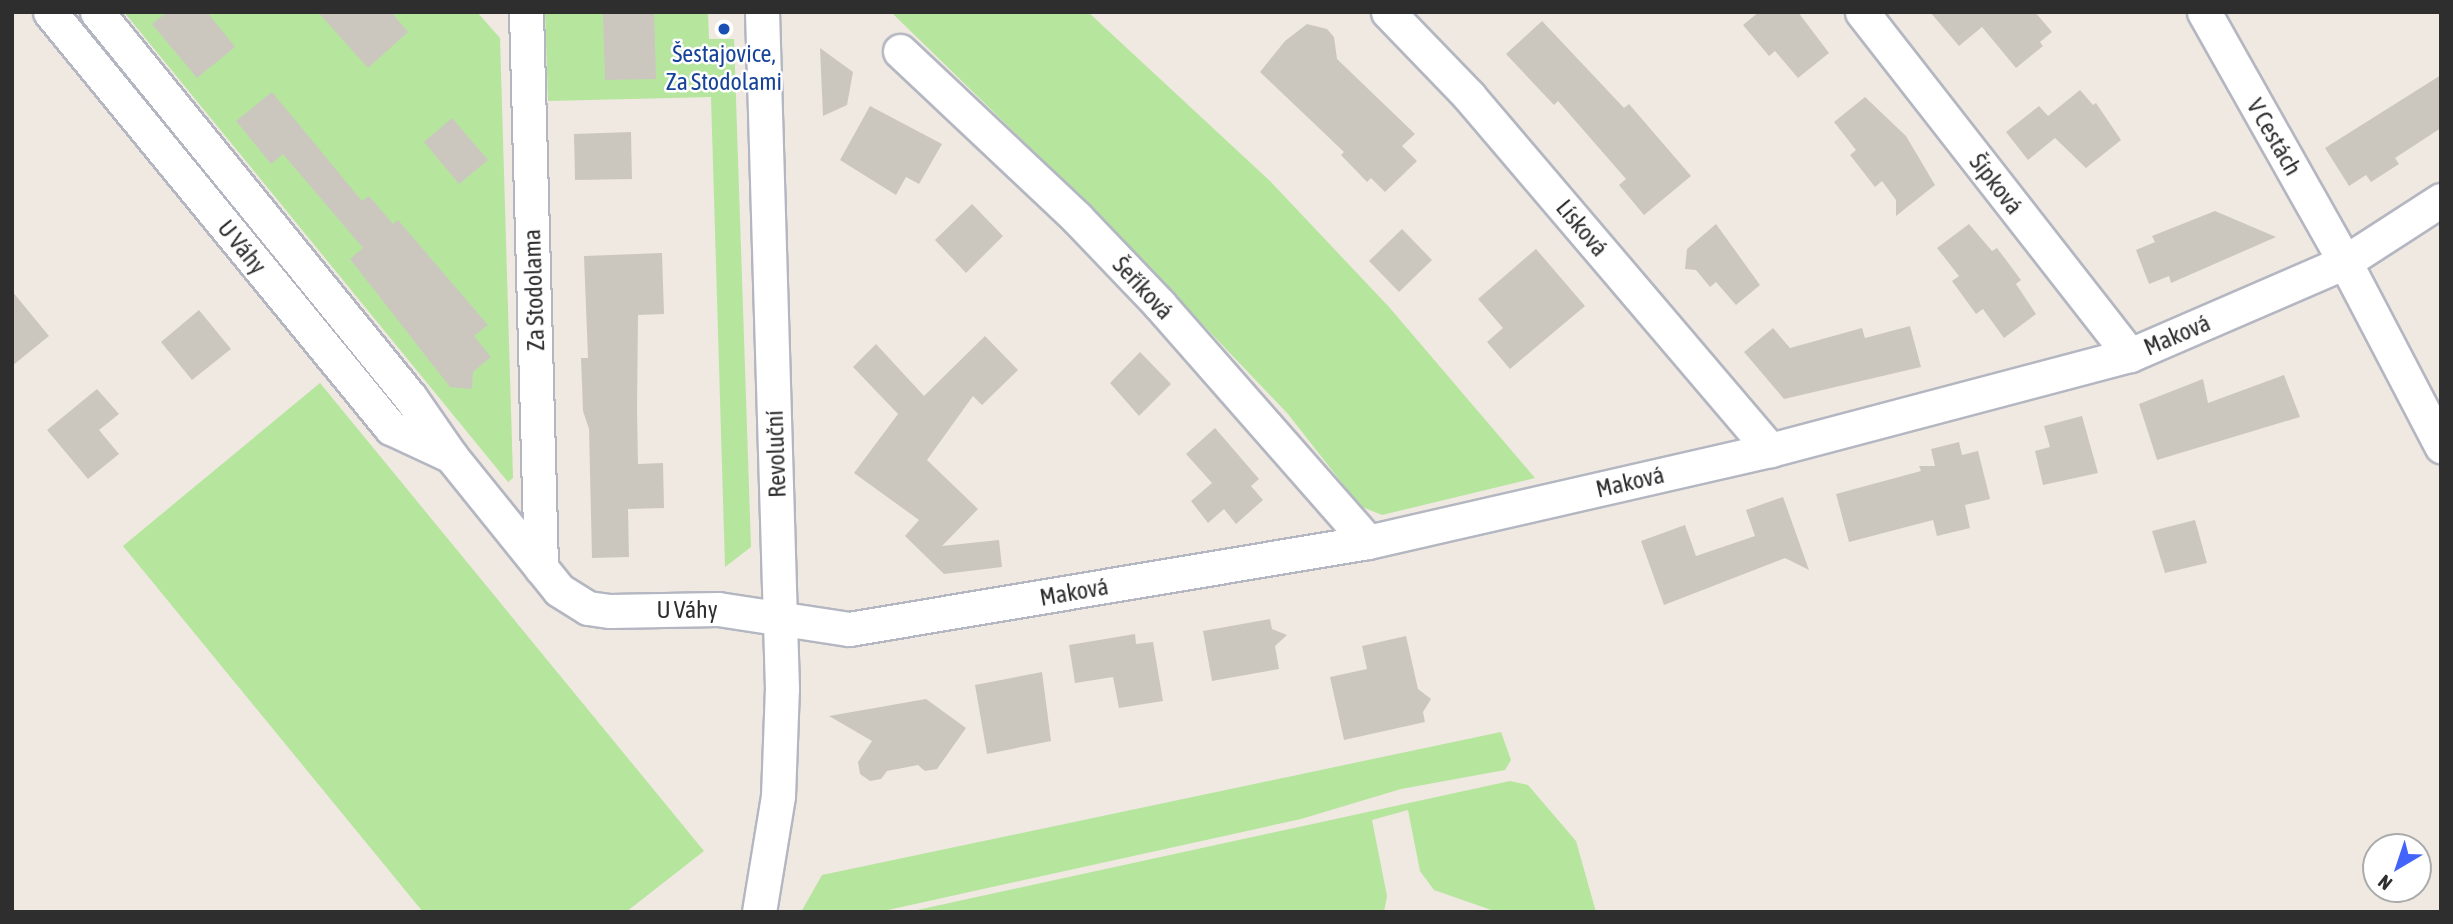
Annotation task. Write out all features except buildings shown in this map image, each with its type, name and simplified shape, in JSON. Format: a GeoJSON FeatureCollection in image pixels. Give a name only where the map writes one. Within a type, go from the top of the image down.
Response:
{"type":"FeatureCollection","features":[{"type":"Feature","properties":{"kind":"street","name":"U Váhy"},"geometry":{"type":"LineString","coordinates":[[50,12],[391,428],[452,457]]}},
{"type":"Feature","properties":{"kind":"street","name":"U Váhy"},"geometry":{"type":"LineString","coordinates":[[97,12],[410,397],[452,457],[559,590],[588,608],[719,608],[781,621]]}},
{"type":"Feature","properties":{"kind":"street","name":"Revoluční"},"geometry":{"type":"LineString","coordinates":[[761,903],[778,796],[781,621],[762,12]]}},
{"type":"Feature","properties":{"kind":"street","name":"Lísková"},"geometry":{"type":"LineString","coordinates":[[1388,12],[1469,96],[1770,450]]}},
{"type":"Feature","properties":{"kind":"street","name":"Šípková"},"geometry":{"type":"LineString","coordinates":[[1862,12],[2130,355]]}},
{"type":"Feature","properties":{"kind":"street","name":"V Cestách"},"geometry":{"type":"LineString","coordinates":[[2203,12],[2345,262],[2441,446]]}},
{"type":"Feature","properties":{"kind":"street","name":"Za Stodolama"},"geometry":{"type":"LineString","coordinates":[[522,18],[541,568]]}},
{"type":"Feature","properties":{"kind":"street","name":"Šeříková"},"geometry":{"type":"LineString","coordinates":[[900,51],[1077,218],[1160,304],[1368,542]]}},
{"type":"Feature","properties":{"kind":"street","name":"Maková"},"geometry":{"type":"LineString","coordinates":[[781,621],[849,629],[1368,542],[1770,450],[2130,355],[2345,262],[2441,200]]}},
{"type":"Feature","properties":{"kind":"green space"},"geometry":{"type":"Polygon","coordinates":[[[124,12],[477,12],[500,38],[513,478],[508,482],[124,12]]]}},
{"type":"Feature","properties":{"kind":"green space"},"geometry":{"type":"Polygon","coordinates":[[[545,12],[708,12],[709,39],[734,39],[751,547],[725,567],[711,97],[548,101],[545,12]]]}},
{"type":"Feature","properties":{"kind":"green space"},"geometry":{"type":"Polygon","coordinates":[[[891,12],[1088,12],[1270,181],[1389,307],[1535,478],[1382,515],[1360,506],[1288,414],[1087,203],[891,12]]]}},
{"type":"Feature","properties":{"kind":"green space"},"geometry":{"type":"Polygon","coordinates":[[[136,83],[228,196],[223,200],[131,87],[136,83]]]}},
{"type":"Feature","properties":{"kind":"green space"},"geometry":{"type":"Polygon","coordinates":[[[320,383],[704,851],[626,912],[423,912],[123,546],[320,383]]]}},
{"type":"Feature","properties":{"kind":"green space"},"geometry":{"type":"Polygon","coordinates":[[[1501,732],[1511,760],[1505,770],[1401,789],[1301,819],[879,912],[801,912],[822,875],[1501,732]]]}},
{"type":"Feature","properties":{"kind":"green space"},"geometry":{"type":"Polygon","coordinates":[[[1510,781],[1528,785],[1576,841],[1596,912],[1497,912],[1434,890],[1420,871],[1408,810],[1372,820],[1387,896],[1384,912],[908,912],[1510,781]]]}},
{"type":"Feature","properties":{"kind":"place","name":"Šestajovice, Za Stodolami"},"geometry":{"type":"Point","coordinates":[724,29]}}]}
